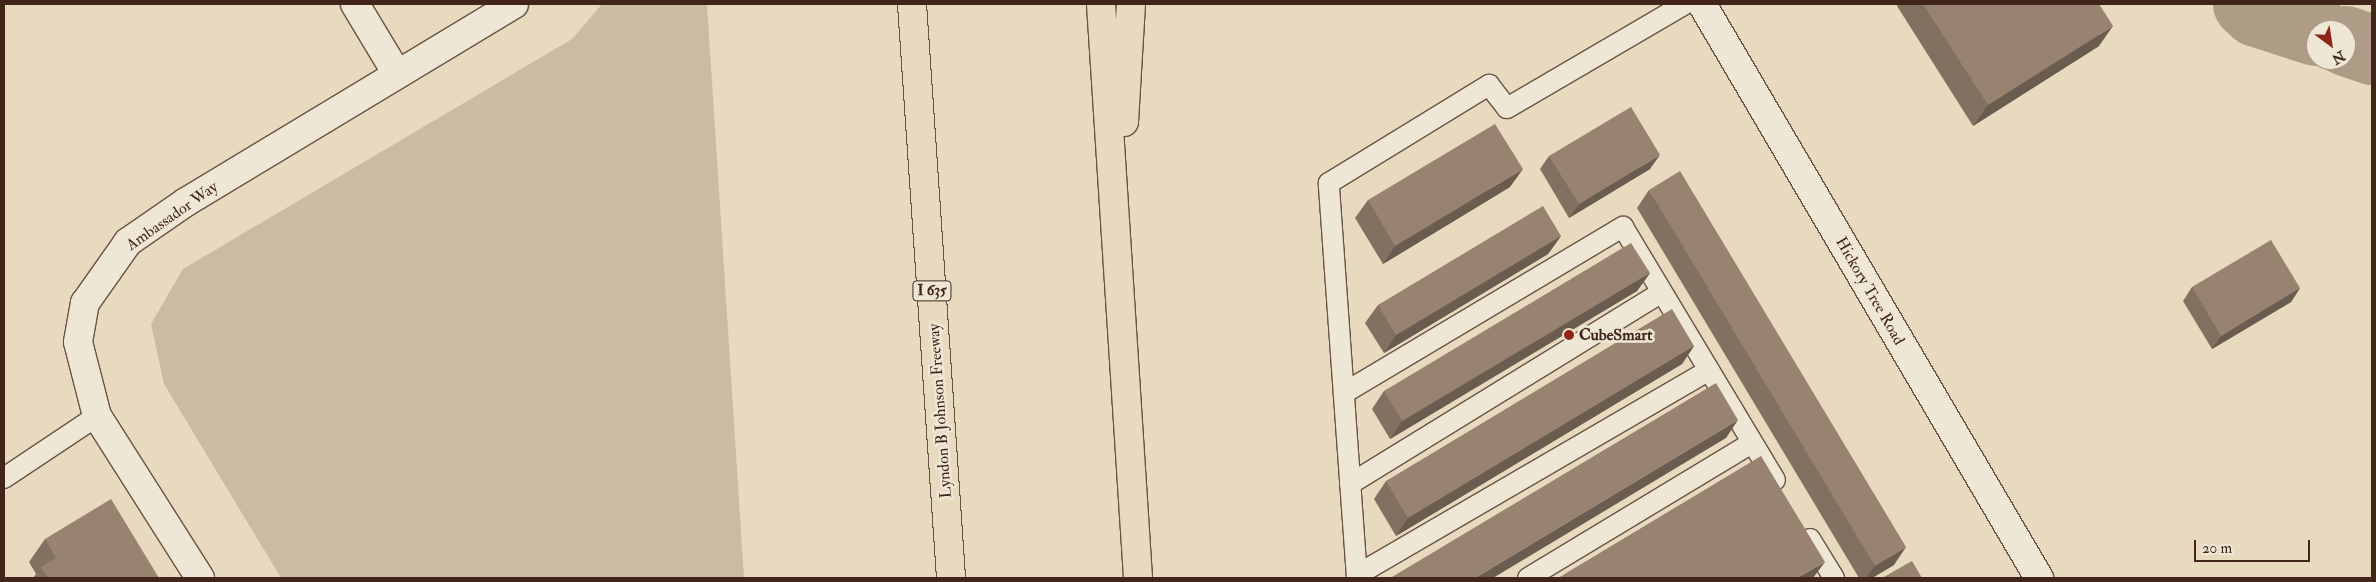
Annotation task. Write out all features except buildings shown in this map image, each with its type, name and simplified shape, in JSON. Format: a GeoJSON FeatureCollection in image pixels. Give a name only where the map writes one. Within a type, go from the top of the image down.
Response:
{"type":"FeatureCollection","features":[{"type":"Feature","properties":{"kind":"highway","name":"Lyndon B Johnson Freeway"},"geometry":{"type":"LineString","coordinates":[[912,4],[951,578]]}},
{"type":"Feature","properties":{"kind":"highway"},"geometry":{"type":"LineString","coordinates":[[1101,4],[1118,238],[1138,578]]}},
{"type":"Feature","properties":{"kind":"highway"},"geometry":{"type":"LineString","coordinates":[[1118,238],[1131,4]]}},
{"type":"Feature","properties":{"kind":"street"},"geometry":{"type":"LineString","coordinates":[[355,4],[397,74]]}},
{"type":"Feature","properties":{"kind":"street","name":"Ambassador Way"},"geometry":{"type":"LineString","coordinates":[[200,578],[96,416],[78,342],[85,303],[128,242],[397,74],[514,4]]}},
{"type":"Feature","properties":{"kind":"street","name":"Hickory Tree Road"},"geometry":{"type":"LineString","coordinates":[[1702,4],[2039,578]]}},
{"type":"Feature","properties":{"kind":"lane"},"geometry":{"type":"LineString","coordinates":[[1685,4],[1507,108],[1489,85],[1329,183],[1357,577],[1709,370]]}},
{"type":"Feature","properties":{"kind":"lane"},"geometry":{"type":"LineString","coordinates":[[1344,393],[1623,227],[1834,578]]}},
{"type":"Feature","properties":{"kind":"lane"},"geometry":{"type":"LineString","coordinates":[[1350,484],[1662,292]]}},
{"type":"Feature","properties":{"kind":"lane"},"geometry":{"type":"LineString","coordinates":[[4,478],[96,416]]}},
{"type":"Feature","properties":{"kind":"lane"},"geometry":{"type":"LineString","coordinates":[[1528,578],[1752,443]]}},
{"type":"Feature","properties":{"kind":"shaded area"},"geometry":{"type":"Polygon","coordinates":[[[602,4],[707,4],[744,578],[281,578],[164,384],[151,324],[183,269],[572,39],[602,4]]]}},
{"type":"Feature","properties":{"kind":"waterway"},"geometry":{"type":"LineString","coordinates":[[2248,4],[2257,12],[2306,28]]}},
{"type":"Feature","properties":{"kind":"waterway"},"geometry":{"type":"LineString","coordinates":[[2356,44],[2372,50]]}},
{"type":"Feature","properties":{"kind":"place","name":"CubeSmart"},"geometry":{"type":"Point","coordinates":[1569,335]}}]}
